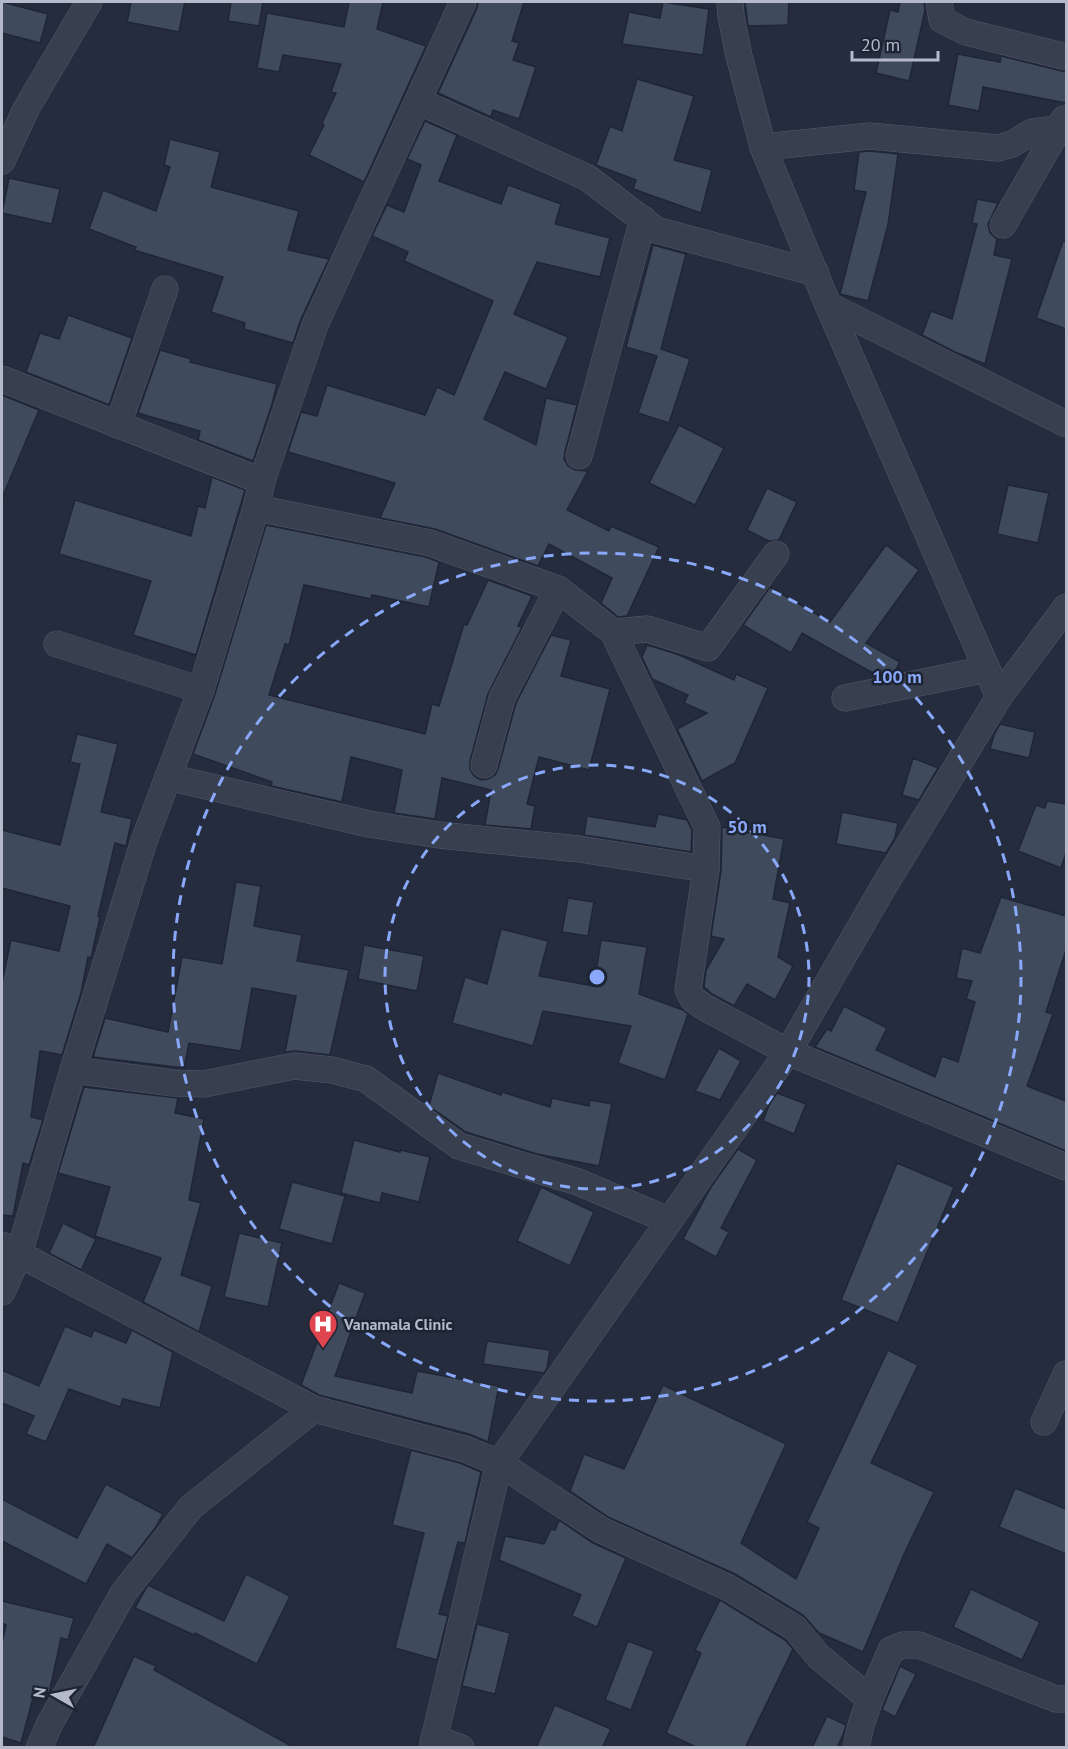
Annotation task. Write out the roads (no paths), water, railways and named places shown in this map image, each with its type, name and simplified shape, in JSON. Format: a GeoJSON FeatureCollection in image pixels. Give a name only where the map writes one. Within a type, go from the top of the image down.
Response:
{"type":"FeatureCollection","features":[{"type":"Feature","properties":{"kind":"street"},"geometry":{"type":"LineString","coordinates":[[2,1292],[10,1250],[73,1070],[144,841],[201,690],[256,508],[262,481],[315,325],[463,2]]}},
{"type":"Feature","properties":{"kind":"street"},"geometry":{"type":"LineString","coordinates":[[730,2],[738,56],[763,147],[828,305],[999,697]]}},
{"type":"Feature","properties":{"kind":"street"},"geometry":{"type":"LineString","coordinates":[[939,2],[942,20],[966,32],[1066,57]]}},
{"type":"Feature","properties":{"kind":"street"},"geometry":{"type":"LineString","coordinates":[[2,161],[26,110],[85,3]]}},
{"type":"Feature","properties":{"kind":"street"},"geometry":{"type":"LineString","coordinates":[[418,101],[588,177],[656,230],[816,273]]}},
{"type":"Feature","properties":{"kind":"street"},"geometry":{"type":"LineString","coordinates":[[763,147],[870,136],[998,148],[1012,144],[1032,132],[1062,135],[1004,225]]}},
{"type":"Feature","properties":{"kind":"street"},"geometry":{"type":"LineString","coordinates":[[579,456],[643,219]]}},
{"type":"Feature","properties":{"kind":"street"},"geometry":{"type":"LineString","coordinates":[[118,425],[165,289]]}},
{"type":"Feature","properties":{"kind":"street"},"geometry":{"type":"LineString","coordinates":[[828,305],[1066,424]]}},
{"type":"Feature","properties":{"kind":"street"},"geometry":{"type":"LineString","coordinates":[[2,379],[262,481]]}},
{"type":"Feature","properties":{"kind":"street"},"geometry":{"type":"LineString","coordinates":[[256,508],[430,543],[558,589],[613,632],[707,827],[706,869],[688,990],[690,995],[704,1008],[788,1052],[1066,1167]]}},
{"type":"Feature","properties":{"kind":"street"},"geometry":{"type":"LineString","coordinates":[[613,632],[647,629],[708,648],[776,554]]}},
{"type":"Feature","properties":{"kind":"street"},"geometry":{"type":"LineString","coordinates":[[484,765],[502,698],[558,589]]}},
{"type":"Feature","properties":{"kind":"street"},"geometry":{"type":"LineString","coordinates":[[460,1748],[433,1743],[499,1463],[788,1052],[881,891],[999,697],[1066,607]]}},
{"type":"Feature","properties":{"kind":"street"},"geometry":{"type":"LineString","coordinates":[[57,644],[201,690]]}},
{"type":"Feature","properties":{"kind":"street"},"geometry":{"type":"LineString","coordinates":[[845,698],[987,669]]}},
{"type":"Feature","properties":{"kind":"street"},"geometry":{"type":"LineString","coordinates":[[168,777],[393,828],[439,836],[579,849],[706,869]]}},
{"type":"Feature","properties":{"kind":"street"},"geometry":{"type":"LineString","coordinates":[[73,1070],[173,1083],[204,1084],[294,1066],[332,1070],[366,1079],[459,1146],[578,1182],[668,1220]]}},
{"type":"Feature","properties":{"kind":"street"},"geometry":{"type":"LineString","coordinates":[[10,1250],[314,1409],[465,1449],[499,1463],[601,1530],[727,1587],[795,1628],[818,1656],[870,1699]]}},
{"type":"Feature","properties":{"kind":"street"},"geometry":{"type":"LineString","coordinates":[[1044,1422],[1066,1374]]}},
{"type":"Feature","properties":{"kind":"street"},"geometry":{"type":"LineString","coordinates":[[39,1748],[50,1723],[124,1592],[191,1507],[314,1409]]}},
{"type":"Feature","properties":{"kind":"street"},"geometry":{"type":"LineString","coordinates":[[856,1748],[870,1699],[891,1650],[903,1645],[919,1645],[1056,1699],[1066,1699]]}},
{"type":"Feature","properties":{"kind":"place","name":"Vanamala Clinic"},"geometry":{"type":"Point","coordinates":[323,1350]}}]}
